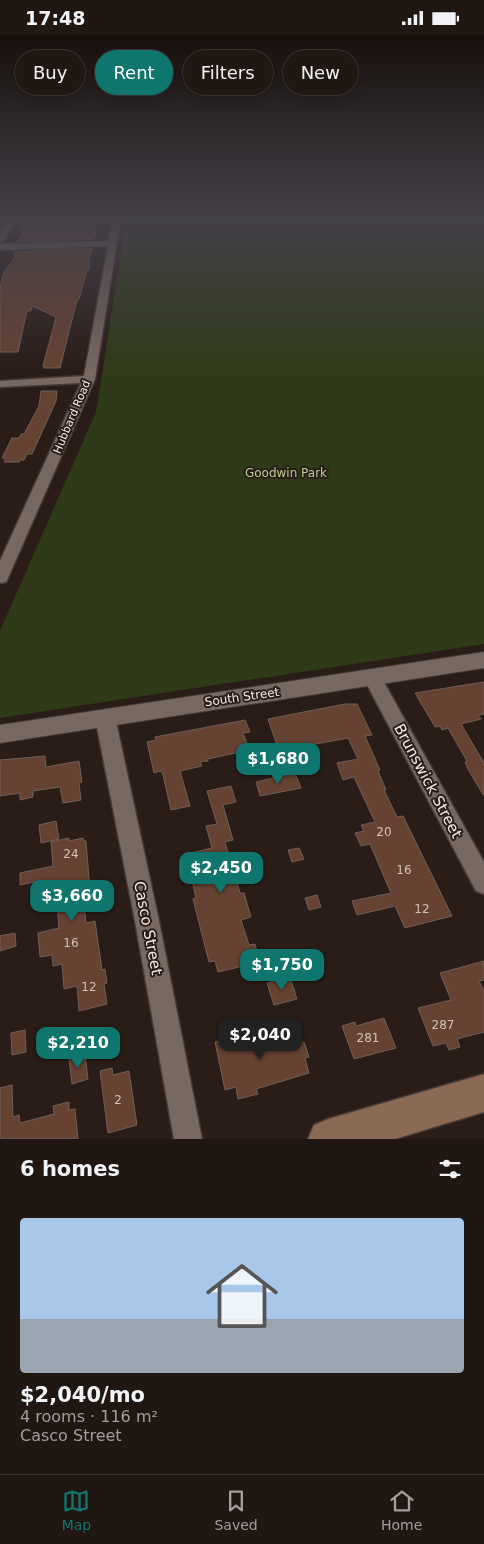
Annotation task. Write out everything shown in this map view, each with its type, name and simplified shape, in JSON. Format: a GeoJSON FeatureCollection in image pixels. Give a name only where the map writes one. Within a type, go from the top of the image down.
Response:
{"type":"FeatureCollection","features":[{"type":"Feature","properties":{"kind":"main road"},"geometry":{"type":"LineString","coordinates":[[328,1139],[484,1093]]}},
{"type":"Feature","properties":{"kind":"street","name":"Hubbard Road"},"geometry":{"type":"LineString","coordinates":[[0,578],[89,379],[107,268]]}},
{"type":"Feature","properties":{"kind":"street"},"geometry":{"type":"LineString","coordinates":[[0,384],[89,379]]}},
{"type":"Feature","properties":{"kind":"street","name":"South Street"},"geometry":{"type":"LineString","coordinates":[[0,734],[484,660]]}},
{"type":"Feature","properties":{"kind":"street","name":"Brunswick Street"},"geometry":{"type":"LineString","coordinates":[[372,677],[484,884]]}},
{"type":"Feature","properties":{"kind":"street","name":"Casco Street"},"geometry":{"type":"LineString","coordinates":[[105,717],[149,931],[188,1139]]}},
{"type":"Feature","properties":{"kind":"green space","name":"Goodwin Park"},"geometry":{"type":"Polygon","coordinates":[[[119,268],[484,268],[484,644],[0,718],[0,631],[96,412],[119,268]]]}},
{"type":"Feature","properties":{"kind":"building"},"geometry":{"type":"Polygon","coordinates":[[[7,268],[89,268],[79,299],[77,300],[60,368],[44,368],[43,366],[56,317],[32,306],[31,311],[27,311],[18,352],[0,352],[0,288],[4,272],[7,268]]]}},
{"type":"Feature","properties":{"kind":"building"},"geometry":{"type":"Polygon","coordinates":[[[41,391],[57,391],[56,401],[32,454],[27,454],[24,460],[19,462],[4,462],[6,458],[2,458],[12,438],[19,438],[21,434],[24,434],[39,406],[41,391]]]}},
{"type":"Feature","properties":{"kind":"building"},"geometry":{"type":"Polygon","coordinates":[[[484,682],[484,714],[478,715],[481,719],[461,724],[484,763],[484,796],[469,771],[465,762],[467,761],[448,728],[442,730],[440,726],[435,727],[415,693],[484,682]]]}},
{"type":"Feature","properties":{"kind":"building"},"geometry":{"type":"Polygon","coordinates":[[[345,704],[357,704],[372,735],[365,736],[380,770],[378,771],[386,790],[384,790],[397,817],[403,816],[452,916],[405,928],[395,906],[357,915],[352,901],[391,893],[370,844],[361,846],[355,833],[364,831],[361,825],[375,822],[354,777],[343,780],[337,763],[358,759],[348,738],[288,749],[287,746],[278,748],[268,719],[345,704]]]}},
{"type":"Feature","properties":{"kind":"building"},"geometry":{"type":"Polygon","coordinates":[[[245,720],[250,732],[243,733],[249,750],[208,759],[208,761],[200,762],[202,766],[180,771],[190,806],[171,810],[163,775],[161,771],[154,773],[147,742],[156,740],[155,737],[245,720]]]}},
{"type":"Feature","properties":{"kind":"building"},"geometry":{"type":"Polygon","coordinates":[[[45,756],[46,767],[79,761],[82,782],[79,783],[81,800],[63,803],[60,787],[33,791],[33,797],[20,800],[20,793],[0,796],[0,760],[45,756]]]}},
{"type":"Feature","properties":{"kind":"building"},"geometry":{"type":"Polygon","coordinates":[[[295,773],[301,788],[260,796],[256,782],[295,773]]]}},
{"type":"Feature","properties":{"kind":"building"},"geometry":{"type":"Polygon","coordinates":[[[231,786],[236,802],[223,805],[233,840],[225,842],[240,893],[244,893],[251,917],[241,920],[249,945],[255,944],[260,962],[218,972],[215,961],[209,962],[193,899],[196,898],[189,868],[194,867],[191,853],[212,848],[206,826],[217,824],[207,791],[231,786]]]}},
{"type":"Feature","properties":{"kind":"building"},"geometry":{"type":"Polygon","coordinates":[[[56,821],[59,839],[41,843],[39,825],[56,821]]]}},
{"type":"Feature","properties":{"kind":"building"},"geometry":{"type":"Polygon","coordinates":[[[69,838],[69,841],[83,838],[86,841],[90,891],[88,892],[89,895],[83,897],[86,923],[95,921],[102,970],[105,969],[107,983],[104,984],[107,1004],[79,1011],[77,986],[64,989],[62,964],[53,966],[52,955],[40,957],[38,933],[59,928],[56,894],[41,898],[39,881],[20,885],[20,873],[53,866],[51,842],[69,838]]]}},
{"type":"Feature","properties":{"kind":"building"},"geometry":{"type":"Polygon","coordinates":[[[299,848],[304,859],[292,862],[288,850],[299,848]]]}},
{"type":"Feature","properties":{"kind":"building"},"geometry":{"type":"Polygon","coordinates":[[[317,895],[321,907],[309,910],[305,898],[317,895]]]}},
{"type":"Feature","properties":{"kind":"building"},"geometry":{"type":"Polygon","coordinates":[[[15,933],[16,946],[0,951],[0,936],[15,933]]]}},
{"type":"Feature","properties":{"kind":"building"},"geometry":{"type":"Polygon","coordinates":[[[484,961],[484,980],[479,981],[484,991],[484,1032],[457,1039],[460,1047],[449,1050],[446,1043],[433,1046],[418,1008],[451,1000],[440,973],[484,961]]]}},
{"type":"Feature","properties":{"kind":"building"},"geometry":{"type":"Polygon","coordinates":[[[290,977],[297,999],[274,1005],[267,983],[290,977]]]}},
{"type":"Feature","properties":{"kind":"building"},"geometry":{"type":"Polygon","coordinates":[[[384,1018],[396,1048],[354,1059],[342,1026],[355,1022],[356,1026],[384,1018]]]}},
{"type":"Feature","properties":{"kind":"building"},"geometry":{"type":"Polygon","coordinates":[[[233,1028],[235,1037],[250,1033],[252,1042],[297,1031],[300,1043],[304,1042],[309,1057],[305,1058],[309,1073],[256,1089],[258,1094],[238,1099],[236,1087],[225,1090],[215,1042],[222,1040],[221,1031],[233,1028]]]}},
{"type":"Feature","properties":{"kind":"building"},"geometry":{"type":"Polygon","coordinates":[[[25,1030],[26,1052],[12,1055],[11,1033],[25,1030]]]}},
{"type":"Feature","properties":{"kind":"building"},"geometry":{"type":"Polygon","coordinates":[[[85,1055],[88,1079],[72,1084],[69,1059],[85,1055]]]}},
{"type":"Feature","properties":{"kind":"building"},"geometry":{"type":"Polygon","coordinates":[[[112,1068],[113,1075],[129,1071],[137,1125],[108,1133],[100,1071],[112,1068]]]}},
{"type":"Feature","properties":{"kind":"building"},"geometry":{"type":"Polygon","coordinates":[[[12,1085],[13,1117],[19,1115],[20,1123],[54,1114],[53,1106],[69,1102],[69,1110],[75,1109],[78,1139],[0,1139],[0,1088],[12,1085]]]}}]}
